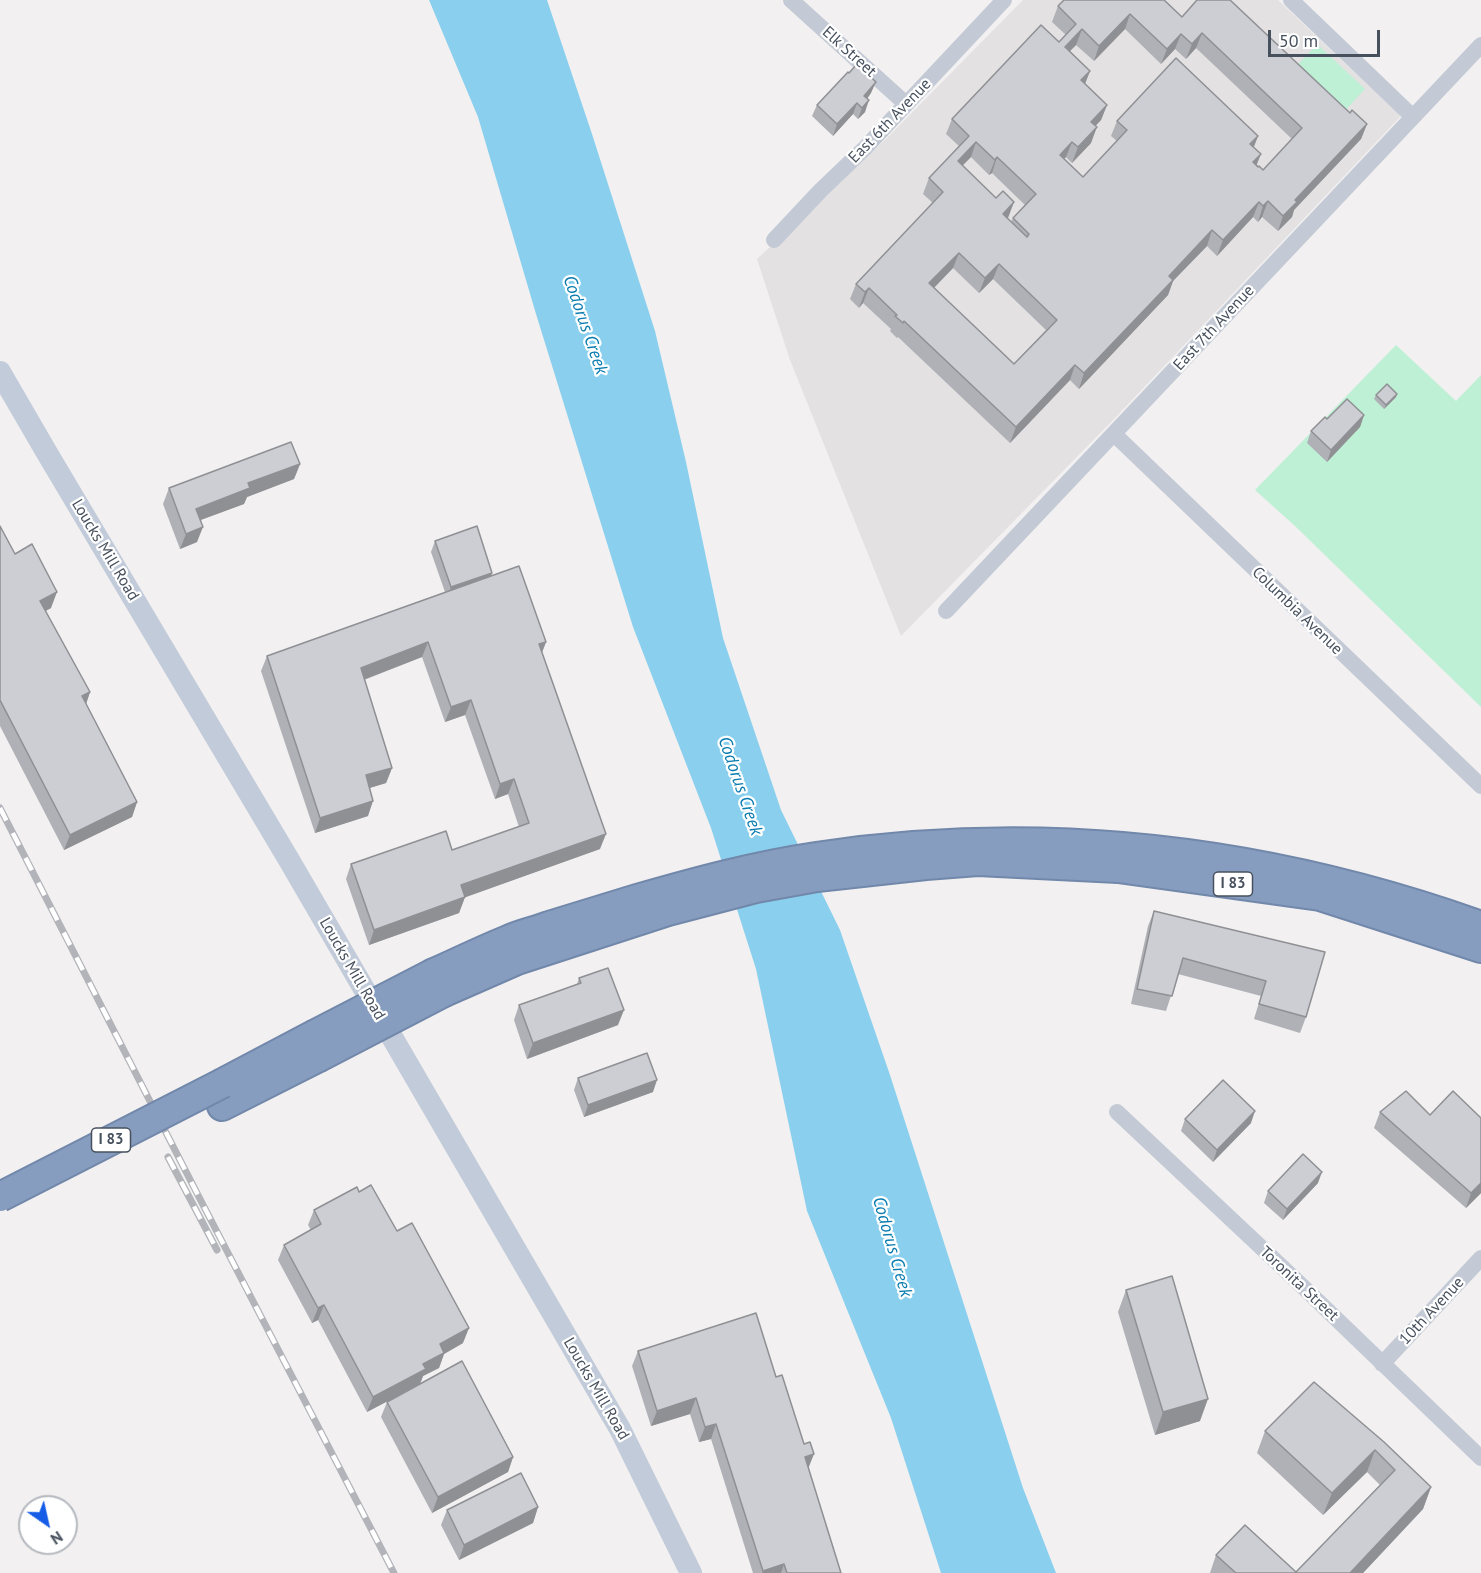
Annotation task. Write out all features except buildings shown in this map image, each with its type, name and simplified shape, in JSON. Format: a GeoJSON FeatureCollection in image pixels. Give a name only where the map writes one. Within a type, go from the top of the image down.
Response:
{"type":"FeatureCollection","features":[{"type":"Feature","properties":{"kind":"highway","name":"I 83"},"geometry":{"type":"LineString","coordinates":[[978,852],[1044,842],[1187,853],[1296,872],[1369,890],[1481,926]]}},
{"type":"Feature","properties":{"kind":"highway","name":"I 83"},"geometry":{"type":"LineString","coordinates":[[0,1219],[222,1094],[439,982],[511,939],[604,920],[702,880],[752,868],[814,857],[922,845],[1118,868],[1320,896],[1481,948]]}},
{"type":"Feature","properties":{"kind":"highway","name":"I 83"},"geometry":{"type":"LineString","coordinates":[[0,1197],[222,1094]]}},
{"type":"Feature","properties":{"kind":"street","name":"Elk Street"},"geometry":{"type":"LineString","coordinates":[[791,0],[906,104]]}},
{"type":"Feature","properties":{"kind":"street","name":"East 6th Avenue"},"geometry":{"type":"LineString","coordinates":[[774,240],[865,148],[1004,0]]}},
{"type":"Feature","properties":{"kind":"street"},"geometry":{"type":"LineString","coordinates":[[1291,0],[1413,117]]}},
{"type":"Feature","properties":{"kind":"street","name":"East 7th Avenue"},"geometry":{"type":"LineString","coordinates":[[946,611],[1481,45]]}},
{"type":"Feature","properties":{"kind":"street","name":"Loucks Mill Road"},"geometry":{"type":"LineString","coordinates":[[0,372],[289,860],[620,1428],[691,1573]]}},
{"type":"Feature","properties":{"kind":"street","name":"Columbia Avenue"},"geometry":{"type":"LineString","coordinates":[[1114,434],[1481,786]]}},
{"type":"Feature","properties":{"kind":"street","name":"Toronita Street"},"geometry":{"type":"LineString","coordinates":[[1117,1112],[1481,1458]]}},
{"type":"Feature","properties":{"kind":"street","name":"10th Avenue"},"geometry":{"type":"LineString","coordinates":[[1382,1364],[1481,1258]]}},
{"type":"Feature","properties":{"kind":"shaded area"},"geometry":{"type":"Polygon","coordinates":[[[1023,0],[1278,0],[1401,116],[1116,417],[901,636],[790,360],[757,259],[886,139],[1023,0]]]}},
{"type":"Feature","properties":{"kind":"green space"},"geometry":{"type":"Polygon","coordinates":[[[1317,44],[1365,89],[1339,117],[1291,72],[1317,44]]]}},
{"type":"Feature","properties":{"kind":"green space"},"geometry":{"type":"Polygon","coordinates":[[[1396,345],[1456,401],[1481,375],[1481,707],[1255,490],[1396,345]]]}},
{"type":"Feature","properties":{"kind":"water","name":"Codorus Creek"},"geometry":{"type":"Polygon","coordinates":[[[429,0],[547,0],[655,331],[686,462],[723,638],[781,810],[840,930],[890,1075],[1023,1488],[1056,1573],[941,1573],[891,1418],[807,1211],[756,969],[711,828],[633,627],[478,117],[429,0]]]}},
{"type":"Feature","properties":{"kind":"railway"},"geometry":{"type":"LineString","coordinates":[[0,808],[394,1573]]}},
{"type":"Feature","properties":{"kind":"railway"},"geometry":{"type":"LineString","coordinates":[[168,1157],[217,1250]]}}]}
